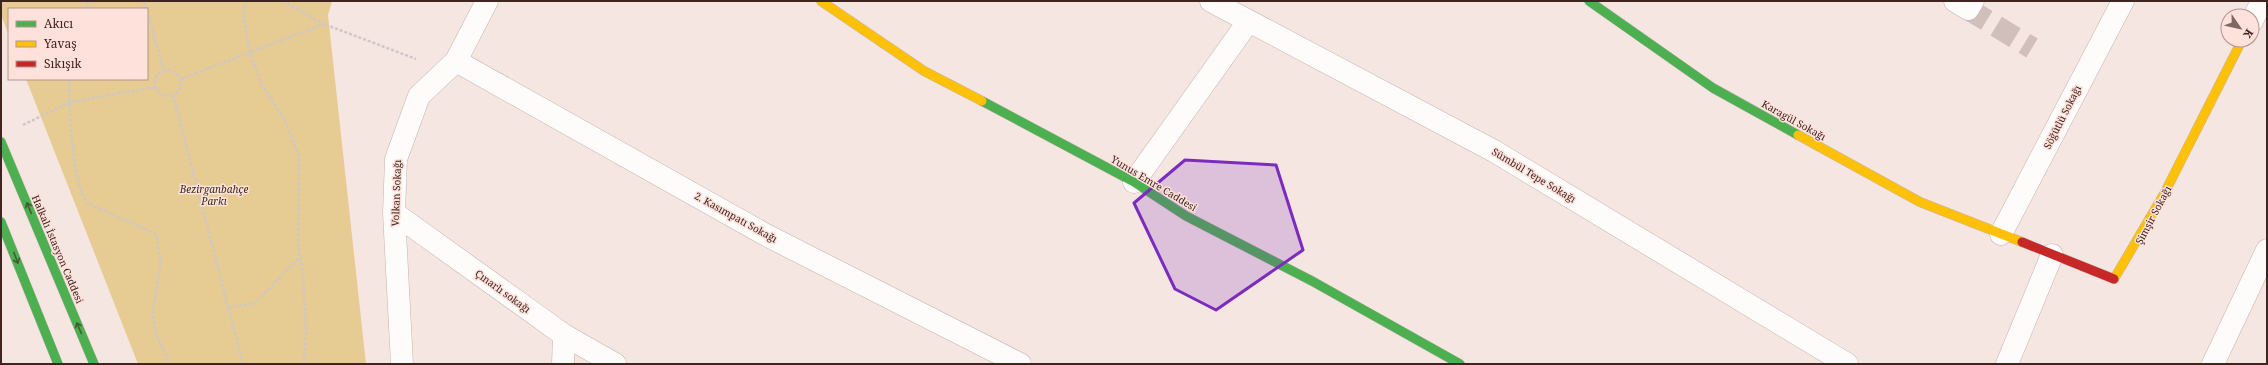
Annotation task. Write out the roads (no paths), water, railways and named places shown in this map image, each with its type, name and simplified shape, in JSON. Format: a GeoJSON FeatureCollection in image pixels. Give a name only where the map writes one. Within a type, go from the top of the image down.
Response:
{"type":"FeatureCollection","features":[{"type":"Feature","properties":{"kind":"street","name":"Volkan Sokağı"},"geometry":{"type":"LineString","coordinates":[[402,364],[394,213],[396,160],[419,96],[451,66],[487,1]]}},
{"type":"Feature","properties":{"kind":"street","name":"Yunus Emre Caddesi"},"geometry":{"type":"LineString","coordinates":[[821,1],[924,71],[1134,182],[1186,216],[1312,281],[1460,364]]}},
{"type":"Feature","properties":{"kind":"street","name":"Sümbül Tepe Sokağı"},"geometry":{"type":"LineString","coordinates":[[1212,1],[1248,22],[1494,151],[1847,364]]}},
{"type":"Feature","properties":{"kind":"street","name":"Karagül Sokağı"},"geometry":{"type":"LineString","coordinates":[[1589,1],[1713,88],[1920,202],[2001,234]]}},
{"type":"Feature","properties":{"kind":"street"},"geometry":{"type":"LineString","coordinates":[[1954,1],[1968,9],[1973,1]]}},
{"type":"Feature","properties":{"kind":"street","name":"Söğütlü Sokağı"},"geometry":{"type":"LineString","coordinates":[[2001,234],[2123,1]]}},
{"type":"Feature","properties":{"kind":"street"},"geometry":{"type":"LineString","coordinates":[[1134,182],[1248,22]]}},
{"type":"Feature","properties":{"kind":"street","name":"Şimşir Sokağı"},"geometry":{"type":"LineString","coordinates":[[2001,234],[2115,279],[2164,194],[2238,48]]}},
{"type":"Feature","properties":{"kind":"street","name":"2. Kasımpatı Sokağı"},"geometry":{"type":"LineString","coordinates":[[451,66],[766,235],[1020,364]]}},
{"type":"Feature","properties":{"kind":"street","name":"Halkalı İstasyon Caddesi"},"geometry":{"type":"LineString","coordinates":[[1,142],[94,364]]}},
{"type":"Feature","properties":{"kind":"street","name":"Çınarlı sokağı"},"geometry":{"type":"LineString","coordinates":[[394,213],[564,335],[615,364]]}},
{"type":"Feature","properties":{"kind":"street"},"geometry":{"type":"LineString","coordinates":[[1,222],[58,364]]}},
{"type":"Feature","properties":{"kind":"street"},"geometry":{"type":"LineString","coordinates":[[2213,364],[2267,250]]}},
{"type":"Feature","properties":{"kind":"street"},"geometry":{"type":"LineString","coordinates":[[2007,364],[2052,254]]}},
{"type":"Feature","properties":{"kind":"street"},"geometry":{"type":"LineString","coordinates":[[563,364],[564,335]]}},
{"type":"Feature","properties":{"kind":"tunnel"},"geometry":{"type":"LineString","coordinates":[[1968,9],[2032,48]]}},
{"type":"Feature","properties":{"kind":"park label","name":"Bezirganbahçe Parkı"},"geometry":{"type":"Point","coordinates":[214,194]}}]}
